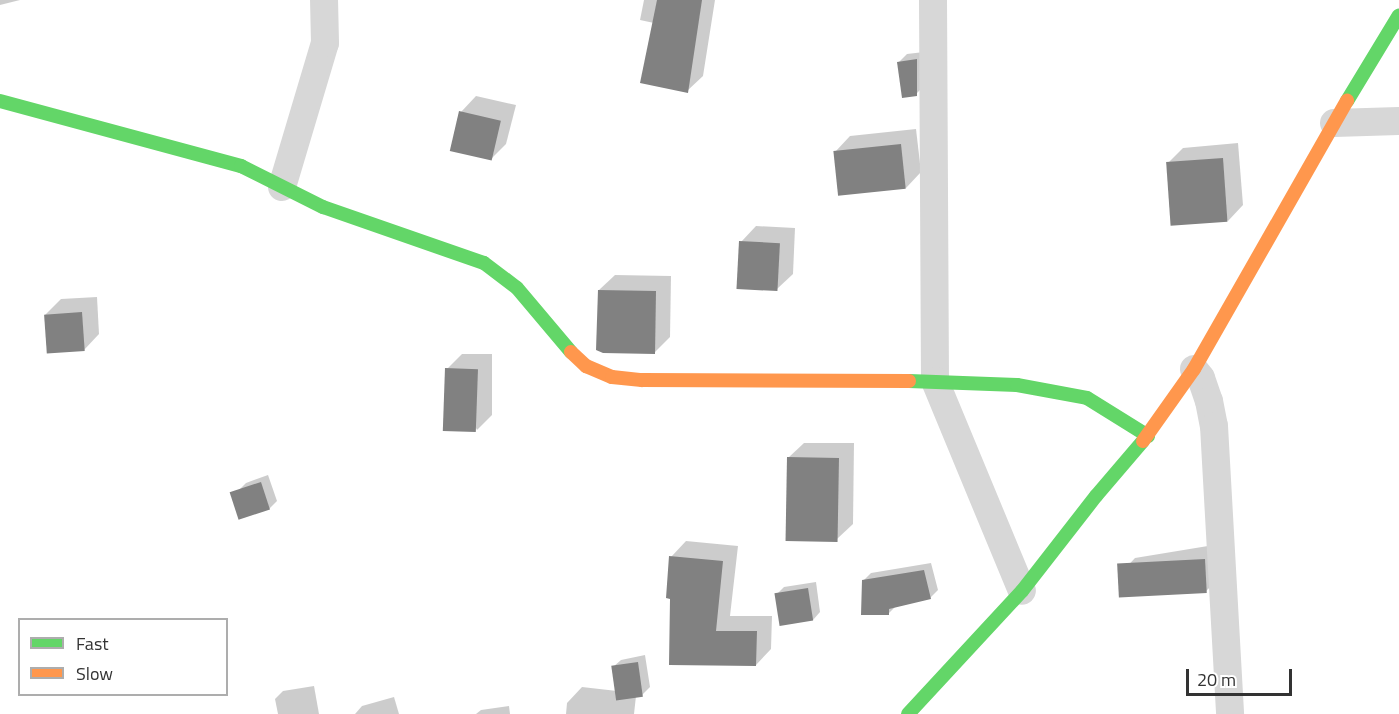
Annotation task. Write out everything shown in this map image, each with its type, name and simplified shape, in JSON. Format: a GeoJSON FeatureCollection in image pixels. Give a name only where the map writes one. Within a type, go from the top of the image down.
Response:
{"type":"FeatureCollection","features":[{"type":"Feature","properties":{"kind":"street"},"geometry":{"type":"LineString","coordinates":[[282,187],[325,43],[324,0]]}},
{"type":"Feature","properties":{"kind":"street"},"geometry":{"type":"LineString","coordinates":[[933,0],[935,381],[1022,591]]}},
{"type":"Feature","properties":{"kind":"street"},"geometry":{"type":"LineString","coordinates":[[908,714],[1022,591],[1096,496],[1148,436],[1194,369],[1334,123],[1399,15]]}},
{"type":"Feature","properties":{"kind":"street"},"geometry":{"type":"LineString","coordinates":[[0,101],[141,137],[241,166],[344,215],[484,263],[517,288],[541,314],[565,347],[586,366],[612,377],[642,380],[935,381],[1017,385],[1087,398],[1148,436]]}},
{"type":"Feature","properties":{"kind":"street"},"geometry":{"type":"LineString","coordinates":[[1334,123],[1399,121]]}},
{"type":"Feature","properties":{"kind":"street"},"geometry":{"type":"LineString","coordinates":[[1194,369],[1201,378],[1209,400],[1214,426],[1230,714]]}},
{"type":"Feature","properties":{"kind":"building"},"geometry":{"type":"Polygon","coordinates":[[[657,0],[702,0],[688,93],[640,83],[657,0]]]}},
{"type":"Feature","properties":{"kind":"building"},"geometry":{"type":"Polygon","coordinates":[[[917,59],[917,96],[902,98],[897,62],[917,59]]]}},
{"type":"Feature","properties":{"kind":"building"},"geometry":{"type":"Polygon","coordinates":[[[459,111],[501,121],[492,161],[450,151],[459,111]]]}},
{"type":"Feature","properties":{"kind":"building"},"geometry":{"type":"Polygon","coordinates":[[[901,144],[906,189],[838,196],[833,151],[901,144]]]}},
{"type":"Feature","properties":{"kind":"building"},"geometry":{"type":"Polygon","coordinates":[[[1223,158],[1227,222],[1171,226],[1166,162],[1223,158]]]}},
{"type":"Feature","properties":{"kind":"building"},"geometry":{"type":"Polygon","coordinates":[[[739,241],[780,243],[777,291],[736,289],[739,241]]]}},
{"type":"Feature","properties":{"kind":"building"},"geometry":{"type":"Polygon","coordinates":[[[598,290],[656,291],[655,354],[603,353],[596,350],[598,290]]]}},
{"type":"Feature","properties":{"kind":"building"},"geometry":{"type":"Polygon","coordinates":[[[82,312],[85,351],[47,354],[44,315],[82,312]]]}},
{"type":"Feature","properties":{"kind":"building"},"geometry":{"type":"Polygon","coordinates":[[[445,368],[478,369],[476,432],[443,431],[445,368]]]}},
{"type":"Feature","properties":{"kind":"building"},"geometry":{"type":"Polygon","coordinates":[[[787,457],[839,458],[838,542],[786,541],[787,457]]]}},
{"type":"Feature","properties":{"kind":"building"},"geometry":{"type":"Polygon","coordinates":[[[261,482],[270,510],[239,520],[230,492],[261,482]]]}},
{"type":"Feature","properties":{"kind":"building"},"geometry":{"type":"Polygon","coordinates":[[[669,556],[723,561],[716,631],[757,631],[756,666],[669,665],[670,599],[666,598],[669,556]]]}},
{"type":"Feature","properties":{"kind":"building"},"geometry":{"type":"Polygon","coordinates":[[[1205,559],[1207,593],[1119,598],[1117,564],[1205,559]]]}},
{"type":"Feature","properties":{"kind":"building"},"geometry":{"type":"Polygon","coordinates":[[[924,570],[931,599],[889,609],[889,615],[861,615],[862,580],[924,570]]]}},
{"type":"Feature","properties":{"kind":"building"},"geometry":{"type":"Polygon","coordinates":[[[808,588],[813,621],[780,626],[774,593],[808,588]]]}},
{"type":"Feature","properties":{"kind":"building"},"geometry":{"type":"Polygon","coordinates":[[[638,662],[643,697],[616,700],[611,666],[638,662]]]}},
{"type":"Feature","properties":{"kind":"traffic: fast"},"geometry":{"type":"LineString","coordinates":[[1347,101],[1399,15]]}},
{"type":"Feature","properties":{"kind":"traffic: fast"},"geometry":{"type":"LineString","coordinates":[[0,101],[241,166],[323,207],[484,263],[517,288],[571,352]]}},
{"type":"Feature","properties":{"kind":"traffic: fast"},"geometry":{"type":"LineString","coordinates":[[909,381],[1017,385],[1087,398],[1148,436]]}},
{"type":"Feature","properties":{"kind":"traffic: fast"},"geometry":{"type":"LineString","coordinates":[[908,714],[1022,591],[1096,496],[1143,441]]}},
{"type":"Feature","properties":{"kind":"traffic: slow"},"geometry":{"type":"LineString","coordinates":[[1143,441],[1194,369],[1347,101]]}},
{"type":"Feature","properties":{"kind":"traffic: slow"},"geometry":{"type":"LineString","coordinates":[[571,352],[586,366],[612,377],[642,380],[909,381]]}}]}
